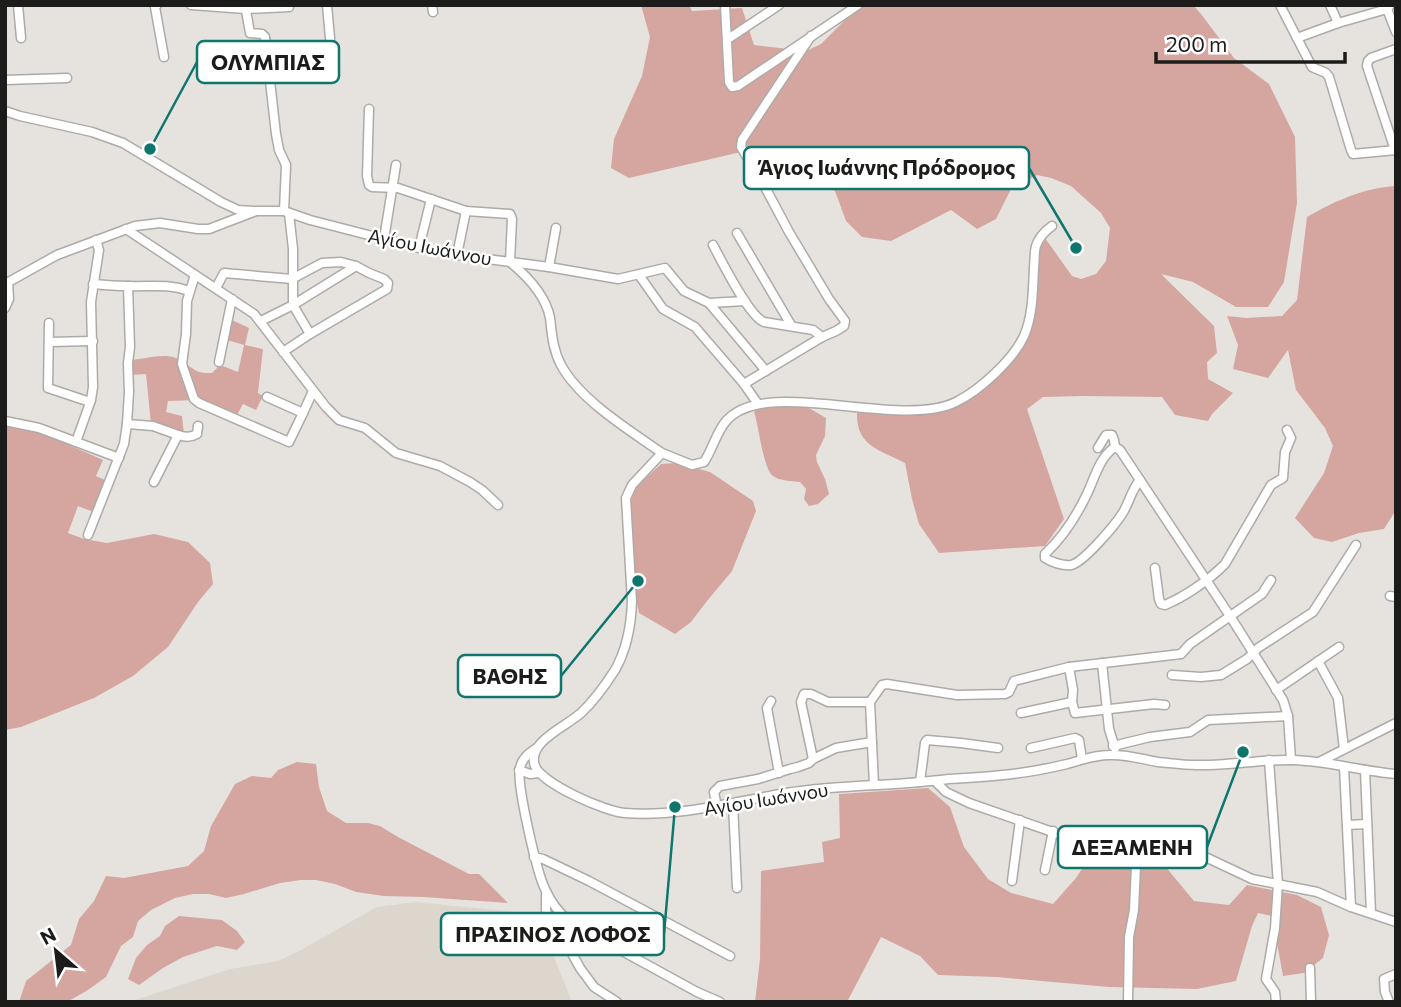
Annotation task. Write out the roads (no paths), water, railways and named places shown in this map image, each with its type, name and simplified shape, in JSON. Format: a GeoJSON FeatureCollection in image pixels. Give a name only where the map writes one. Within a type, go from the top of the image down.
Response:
{"type":"FeatureCollection","features":[{"type":"Feature","properties":{"kind":"street"},"geometry":{"type":"LineString","coordinates":[[18,5],[21,38]]}},
{"type":"Feature","properties":{"kind":"street"},"geometry":{"type":"LineString","coordinates":[[157,5],[155,7],[164,57]]}},
{"type":"Feature","properties":{"kind":"street"},"geometry":{"type":"LineString","coordinates":[[191,5],[289,7]]}},
{"type":"Feature","properties":{"kind":"street"},"geometry":{"type":"LineString","coordinates":[[327,5],[330,38]]}},
{"type":"Feature","properties":{"kind":"street"},"geometry":{"type":"LineString","coordinates":[[725,5],[729,82],[732,87],[738,86],[858,5]]}},
{"type":"Feature","properties":{"kind":"street"},"geometry":{"type":"LineString","coordinates":[[728,39],[779,5]]}},
{"type":"Feature","properties":{"kind":"street"},"geometry":{"type":"LineString","coordinates":[[1280,5],[1314,70],[1329,77],[1353,154],[1395,150],[1367,66],[1371,58],[1396,49]]}},
{"type":"Feature","properties":{"kind":"street"},"geometry":{"type":"LineString","coordinates":[[1330,5],[1338,23]]}},
{"type":"Feature","properties":{"kind":"street"},"geometry":{"type":"LineString","coordinates":[[245,7],[248,30],[265,37],[276,134],[286,165],[287,212],[293,249],[293,305],[310,334]]}},
{"type":"Feature","properties":{"kind":"street"},"geometry":{"type":"LineString","coordinates":[[1297,38],[1388,7],[1396,32]]}},
{"type":"Feature","properties":{"kind":"street"},"geometry":{"type":"LineString","coordinates":[[744,384],[844,326],[845,321],[829,299],[741,147],[742,140],[811,36]]}},
{"type":"Feature","properties":{"kind":"street"},"geometry":{"type":"LineString","coordinates":[[5,80],[66,78]]}},
{"type":"Feature","properties":{"kind":"street"},"geometry":{"type":"LineString","coordinates":[[369,109],[367,183],[372,187],[398,188],[466,212],[510,214],[510,262],[618,279],[666,268],[684,292],[709,303],[745,302]]}},
{"type":"Feature","properties":{"kind":"street"},"geometry":{"type":"LineString","coordinates":[[5,111],[114,140],[221,202],[238,210],[256,211]]}},
{"type":"Feature","properties":{"kind":"street"},"geometry":{"type":"LineString","coordinates":[[384,239],[396,165]]}},
{"type":"Feature","properties":{"kind":"street"},"geometry":{"type":"LineString","coordinates":[[419,248],[431,199]]}},
{"type":"Feature","properties":{"kind":"street","name":"Αγίου Ιωάννου"},"geometry":{"type":"LineString","coordinates":[[7,283],[44,261],[126,229],[160,223],[209,229],[256,211],[287,212],[419,248],[510,262],[521,271],[544,303],[550,317],[556,354],[571,380],[617,421],[662,453],[692,464],[704,462],[728,418],[758,404]]}},
{"type":"Feature","properties":{"kind":"street"},"geometry":{"type":"LineString","coordinates":[[457,255],[466,212]]}},
{"type":"Feature","properties":{"kind":"street"},"geometry":{"type":"LineString","coordinates":[[639,275],[663,309],[695,327],[758,404],[786,402],[858,408],[940,408],[958,401],[1004,365],[1024,335],[1032,303],[1035,248],[1045,231],[1052,226]]}},
{"type":"Feature","properties":{"kind":"street"},"geometry":{"type":"LineString","coordinates":[[549,267],[556,228]]}},
{"type":"Feature","properties":{"kind":"street"},"geometry":{"type":"LineString","coordinates":[[126,229],[254,314],[313,391],[339,420],[365,428],[396,453],[429,462],[463,478],[482,490],[498,505]]}},
{"type":"Feature","properties":{"kind":"street"},"geometry":{"type":"LineString","coordinates":[[737,233],[791,325]]}},
{"type":"Feature","properties":{"kind":"street"},"geometry":{"type":"LineString","coordinates":[[76,442],[93,387],[91,302],[99,250],[96,240]]}},
{"type":"Feature","properties":{"kind":"street"},"geometry":{"type":"LineString","coordinates":[[713,245],[758,320],[813,330],[822,337]]}},
{"type":"Feature","properties":{"kind":"street"},"geometry":{"type":"LineString","coordinates":[[216,288],[224,273],[292,279],[330,261],[356,266],[388,283],[387,289],[283,352]]}},
{"type":"Feature","properties":{"kind":"street"},"geometry":{"type":"LineString","coordinates":[[261,321],[293,305],[356,266]]}},
{"type":"Feature","properties":{"kind":"street"},"geometry":{"type":"LineString","coordinates":[[195,275],[186,311],[182,364],[197,402],[289,442],[313,391]]}},
{"type":"Feature","properties":{"kind":"street"},"geometry":{"type":"LineString","coordinates":[[5,308],[9,299],[7,283]]}},
{"type":"Feature","properties":{"kind":"street"},"geometry":{"type":"LineString","coordinates":[[93,284],[162,285],[189,291]]}},
{"type":"Feature","properties":{"kind":"street"},"geometry":{"type":"LineString","coordinates":[[88,536],[124,444],[129,392],[128,286]]}},
{"type":"Feature","properties":{"kind":"street"},"geometry":{"type":"LineString","coordinates":[[219,362],[232,299]]}},
{"type":"Feature","properties":{"kind":"street"},"geometry":{"type":"LineString","coordinates":[[709,303],[766,371]]}},
{"type":"Feature","properties":{"kind":"street"},"geometry":{"type":"LineString","coordinates":[[49,323],[48,388],[90,402]]}},
{"type":"Feature","properties":{"kind":"street"},"geometry":{"type":"LineString","coordinates":[[49,342],[93,341]]}},
{"type":"Feature","properties":{"kind":"street"},"geometry":{"type":"LineString","coordinates":[[267,397],[303,413]]}},
{"type":"Feature","properties":{"kind":"street"},"geometry":{"type":"LineString","coordinates":[[5,421],[39,428],[119,457]]}},
{"type":"Feature","properties":{"kind":"street"},"geometry":{"type":"LineString","coordinates":[[127,424],[153,426],[186,438],[197,434],[198,426]]}},
{"type":"Feature","properties":{"kind":"street"},"geometry":{"type":"LineString","coordinates":[[1155,568],[1159,600],[1165,605],[1206,580],[1225,564],[1270,485],[1283,478],[1285,452],[1291,438],[1287,430]]}},
{"type":"Feature","properties":{"kind":"street"},"geometry":{"type":"LineString","coordinates":[[1098,448],[1109,434],[1115,447]]}},
{"type":"Feature","properties":{"kind":"street"},"geometry":{"type":"LineString","coordinates":[[154,482],[178,435]]}},
{"type":"Feature","properties":{"kind":"street"},"geometry":{"type":"LineString","coordinates":[[1115,447],[1105,456],[1074,518],[1061,538],[1045,554],[1045,558],[1069,565],[1079,562],[1122,514],[1140,480]]}},
{"type":"Feature","properties":{"kind":"street"},"geometry":{"type":"LineString","coordinates":[[1115,447],[1120,450],[1140,480],[1283,700],[1289,716],[1292,760]]}},
{"type":"Feature","properties":{"kind":"street"},"geometry":{"type":"LineString","coordinates":[[662,453],[632,485],[626,498],[632,619],[624,652],[616,668],[583,711],[545,739],[524,759],[519,770],[521,794],[534,857],[546,893],[563,917],[697,992],[720,1002]]}},
{"type":"Feature","properties":{"kind":"street"},"geometry":{"type":"LineString","coordinates":[[1172,675],[1221,675],[1247,659],[1258,648],[1313,612],[1356,545]]}},
{"type":"Feature","properties":{"kind":"street"},"geometry":{"type":"LineString","coordinates":[[874,785],[870,702],[884,684],[957,695],[1005,694],[1009,692],[1014,681],[1069,667],[1181,654],[1190,644],[1262,594],[1271,580]]}},
{"type":"Feature","properties":{"kind":"street"},"geometry":{"type":"LineString","coordinates":[[1276,690],[1339,647]]}},
{"type":"Feature","properties":{"kind":"street"},"geometry":{"type":"LineString","coordinates":[[1318,661],[1338,698],[1344,749]]}},
{"type":"Feature","properties":{"kind":"street"},"geometry":{"type":"LineString","coordinates":[[1102,663],[1111,737],[1116,750],[1150,737],[1190,732],[1208,720],[1289,716]]}},
{"type":"Feature","properties":{"kind":"street"},"geometry":{"type":"LineString","coordinates":[[1069,667],[1075,713],[1165,705]]}},
{"type":"Feature","properties":{"kind":"street"},"geometry":{"type":"LineString","coordinates":[[813,759],[801,702],[804,694],[811,694],[828,702],[870,702]]}},
{"type":"Feature","properties":{"kind":"street"},"geometry":{"type":"LineString","coordinates":[[771,701],[767,708],[779,772]]}},
{"type":"Feature","properties":{"kind":"street"},"geometry":{"type":"LineString","coordinates":[[1021,713],[1072,702]]}},
{"type":"Feature","properties":{"kind":"street"},"geometry":{"type":"LineString","coordinates":[[1319,762],[1396,723]]}},
{"type":"Feature","properties":{"kind":"street"},"geometry":{"type":"LineString","coordinates":[[1031,748],[1075,738],[1080,743],[1082,759]]}},
{"type":"Feature","properties":{"kind":"street"},"geometry":{"type":"LineString","coordinates":[[920,782],[927,740],[998,748]]}},
{"type":"Feature","properties":{"kind":"street"},"geometry":{"type":"LineString","coordinates":[[717,807],[714,792],[716,788],[805,765],[836,748],[872,742]]}},
{"type":"Feature","properties":{"kind":"street"},"geometry":{"type":"LineString","coordinates":[[519,770],[530,774],[539,773],[534,759],[537,748]]}},
{"type":"Feature","properties":{"kind":"street","name":"Αγίου Ιωάννου"},"geometry":{"type":"LineString","coordinates":[[539,773],[579,797],[612,811],[648,814],[717,807],[826,788],[1002,775],[1044,769],[1116,750],[1156,761],[1196,765],[1292,760],[1396,774]]}},
{"type":"Feature","properties":{"kind":"street"},"geometry":{"type":"LineString","coordinates":[[1269,761],[1278,884],[1275,928],[1266,979],[1275,992],[1276,1002]]}},
{"type":"Feature","properties":{"kind":"street"},"geometry":{"type":"LineString","coordinates":[[1344,767],[1351,906]]}},
{"type":"Feature","properties":{"kind":"street"},"geometry":{"type":"LineString","coordinates":[[1365,771],[1371,913]]}},
{"type":"Feature","properties":{"kind":"street"},"geometry":{"type":"LineString","coordinates":[[935,780],[946,792],[959,798],[1067,837],[1096,844],[1161,843],[1182,846],[1252,879],[1317,892],[1396,922]]}},
{"type":"Feature","properties":{"kind":"street"},"geometry":{"type":"LineString","coordinates":[[733,804],[737,888]]}},
{"type":"Feature","properties":{"kind":"street"},"geometry":{"type":"LineString","coordinates":[[1012,881],[1020,820]]}},
{"type":"Feature","properties":{"kind":"street"},"geometry":{"type":"LineString","coordinates":[[1348,825],[1367,824]]}},
{"type":"Feature","properties":{"kind":"street"},"geometry":{"type":"LineString","coordinates":[[1045,870],[1053,831]]}},
{"type":"Feature","properties":{"kind":"street"},"geometry":{"type":"LineString","coordinates":[[1128,1002],[1129,937],[1134,910],[1137,844]]}},
{"type":"Feature","properties":{"kind":"street"},"geometry":{"type":"LineString","coordinates":[[534,857],[589,881],[730,956]]}},
{"type":"Feature","properties":{"kind":"street"},"geometry":{"type":"LineString","coordinates":[[546,893],[549,921],[564,939],[594,987],[617,1002]]}},
{"type":"Feature","properties":{"kind":"street"},"geometry":{"type":"LineString","coordinates":[[1310,968],[1311,1002]]}},
{"type":"Feature","properties":{"kind":"street"},"geometry":{"type":"LineString","coordinates":[[1388,1002],[1384,979],[1396,974]]}},
{"type":"Feature","properties":{"kind":"place","name":"ΟΛΥΜΠΙΑΣ"},"geometry":{"type":"Point","coordinates":[150,149]}},
{"type":"Feature","properties":{"kind":"place","name":"Άγιος Ιωάννης Πρόδρομος"},"geometry":{"type":"Point","coordinates":[1076,248]}},
{"type":"Feature","properties":{"kind":"place","name":"ΒΑΘΗΣ"},"geometry":{"type":"Point","coordinates":[638,581]}},
{"type":"Feature","properties":{"kind":"place","name":"ΔΕΞΑΜΕΝΗ"},"geometry":{"type":"Point","coordinates":[1243,752]}},
{"type":"Feature","properties":{"kind":"place","name":"ΠΡΑΣΙΝΟΣ ΛΟΦΟΣ"},"geometry":{"type":"Point","coordinates":[675,807]}}]}
